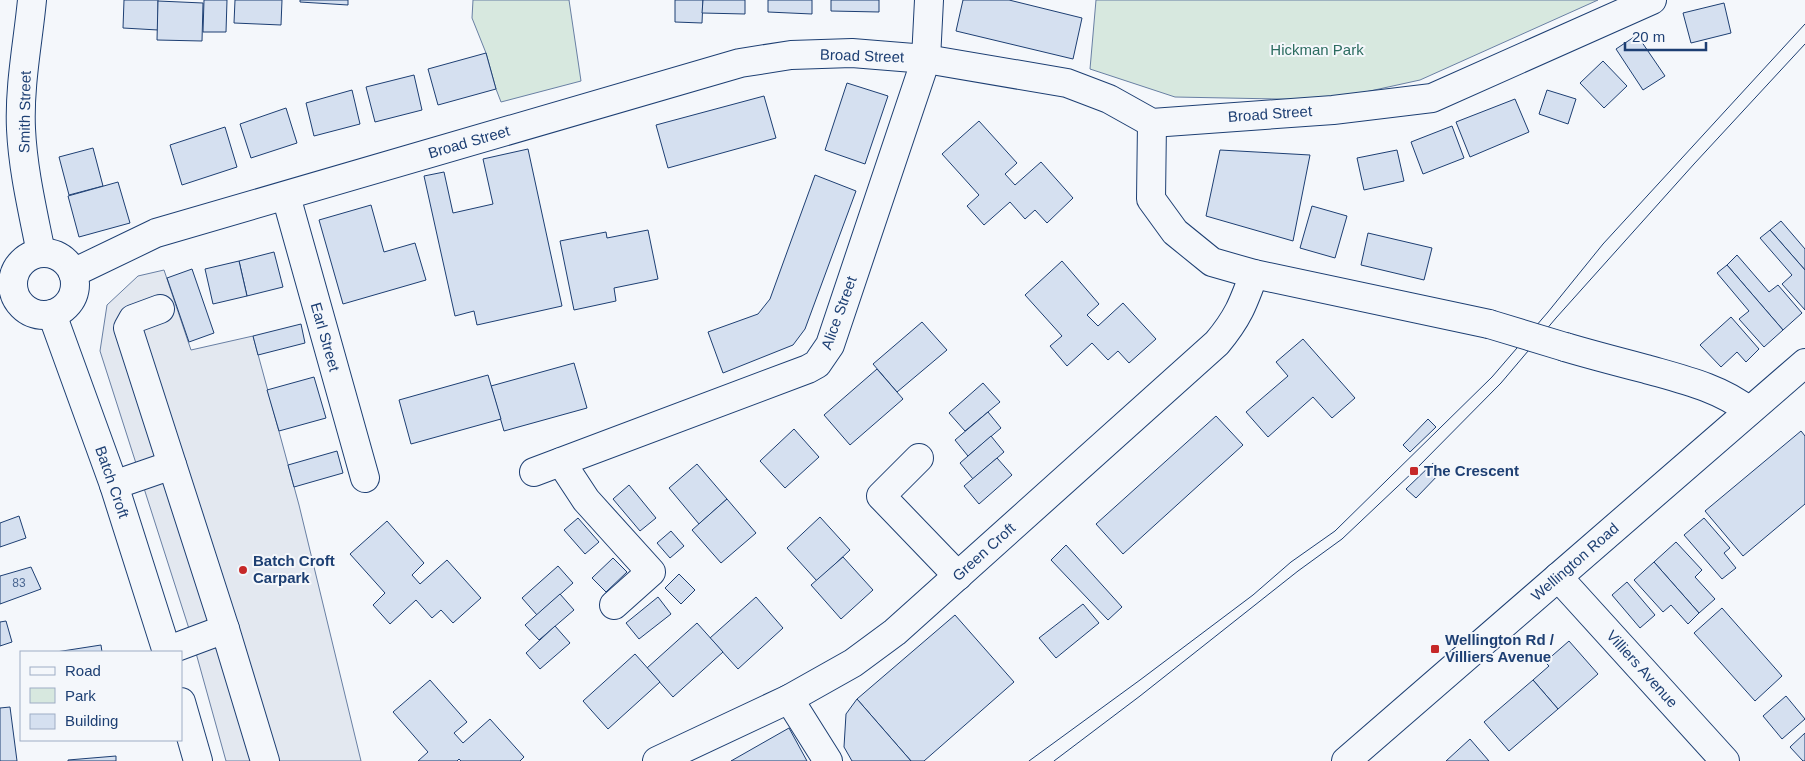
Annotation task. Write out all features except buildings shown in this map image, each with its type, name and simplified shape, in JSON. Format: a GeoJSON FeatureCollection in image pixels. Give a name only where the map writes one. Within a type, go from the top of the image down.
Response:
{"type":"FeatureCollection","features":[{"type":"Feature","properties":{"kind":"main road","name":"Smith Street"},"geometry":{"type":"LineString","coordinates":[[32,0],[21,127],[24,170],[41,253]]}},
{"type":"Feature","properties":{"kind":"main road","name":"Alice Street"},"geometry":{"type":"LineString","coordinates":[[534,472],[817,364],[830,345],[926,59],[929,0]]}},
{"type":"Feature","properties":{"kind":"main road","name":"Broad Street"},"geometry":{"type":"LineString","coordinates":[[73,273],[156,233],[740,63],[790,55],[852,53],[926,59],[1067,83],[1109,99],[1152,123],[1333,110],[1432,98],[1652,0]]}},
{"type":"Feature","properties":{"kind":"main road"},"geometry":{"type":"LineString","coordinates":[[1152,123],[1151,199],[1175,232],[1212,262],[1254,274],[1489,324],[1688,381],[1737,400],[1749,411]]}},
{"type":"Feature","properties":{"kind":"main road","name":"Earl Street"},"geometry":{"type":"LineString","coordinates":[[286,196],[365,478]]}},
{"type":"Feature","properties":{"kind":"main road"},"geometry":{"type":"LineString","coordinates":[[41,253],[51,254],[68,264],[73,273],[75,283],[74,293],[69,303],[62,310],[42,316],[24,308],[7,291],[18,266],[25,259],[41,253]]}},
{"type":"Feature","properties":{"kind":"main road","name":"Green Croft"},"geometry":{"type":"LineString","coordinates":[[657,761],[790,699],[853,662],[895,632],[1217,343],[1232,325],[1242,308],[1254,274]]}},
{"type":"Feature","properties":{"kind":"main road"},"geometry":{"type":"LineString","coordinates":[[160,309],[133,318],[128,328],[265,761]]}},
{"type":"Feature","properties":{"kind":"main road","name":"Batch Croft"},"geometry":{"type":"LineString","coordinates":[[52,314],[114,485],[167,651]]}},
{"type":"Feature","properties":{"kind":"main road","name":"Wellington Road"},"geometry":{"type":"LineString","coordinates":[[1346,761],[1749,411],[1801,373]]}},
{"type":"Feature","properties":{"kind":"main road"},"geometry":{"type":"LineString","coordinates":[[919,458],[881,496],[958,576]]}},
{"type":"Feature","properties":{"kind":"main road"},"geometry":{"type":"LineString","coordinates":[[561,462],[586,500],[651,572],[614,605]]}},
{"type":"Feature","properties":{"kind":"main road"},"geometry":{"type":"LineString","coordinates":[[114,485],[172,465]]}},
{"type":"Feature","properties":{"kind":"main road","name":"Villiers Avenue"},"geometry":{"type":"LineString","coordinates":[[1558,577],[1725,761]]}},
{"type":"Feature","properties":{"kind":"main road"},"geometry":{"type":"LineString","coordinates":[[170,651],[225,630]]}},
{"type":"Feature","properties":{"kind":"main road"},"geometry":{"type":"LineString","coordinates":[[790,699],[828,761]]}},
{"type":"Feature","properties":{"kind":"main road"},"geometry":{"type":"LineString","coordinates":[[182,705],[198,761]]}},
{"type":"Feature","properties":{"kind":"green space"},"geometry":{"type":"Polygon","coordinates":[[[473,0],[569,0],[581,81],[501,102],[486,53],[472,18],[473,0]]]}},
{"type":"Feature","properties":{"kind":"green space","name":"Hickman Park"},"geometry":{"type":"Polygon","coordinates":[[[1096,0],[1598,0],[1420,80],[1329,100],[1175,97],[1090,69],[1096,0]]]}},
{"type":"Feature","properties":{"kind":"shaded area","name":"Batch Croft Carpark"},"geometry":{"type":"Polygon","coordinates":[[[164,270],[191,350],[253,336],[299,505],[361,761],[226,761],[191,635],[100,351],[107,305],[138,276],[164,270]]]}},
{"type":"Feature","properties":{"kind":"tram line"},"geometry":{"type":"LineString","coordinates":[[1029,761],[1140,680],[1253,595],[1291,562],[1335,531],[1492,377],[1603,244],[1805,24]]}},
{"type":"Feature","properties":{"kind":"tram line"},"geometry":{"type":"LineString","coordinates":[[1054,761],[1140,696],[1298,571],[1342,539],[1414,471],[1501,383],[1556,318],[1694,164],[1805,44]]}},
{"type":"Feature","properties":{"kind":"place","name":"The Crescent"},"geometry":{"type":"Point","coordinates":[1414,471]}},
{"type":"Feature","properties":{"kind":"place","name":"Batch Croft Carpark"},"geometry":{"type":"Point","coordinates":[243,570]}},
{"type":"Feature","properties":{"kind":"place","name":"Wellington Rd / Villiers Avenue"},"geometry":{"type":"Point","coordinates":[1435,649]}}]}
